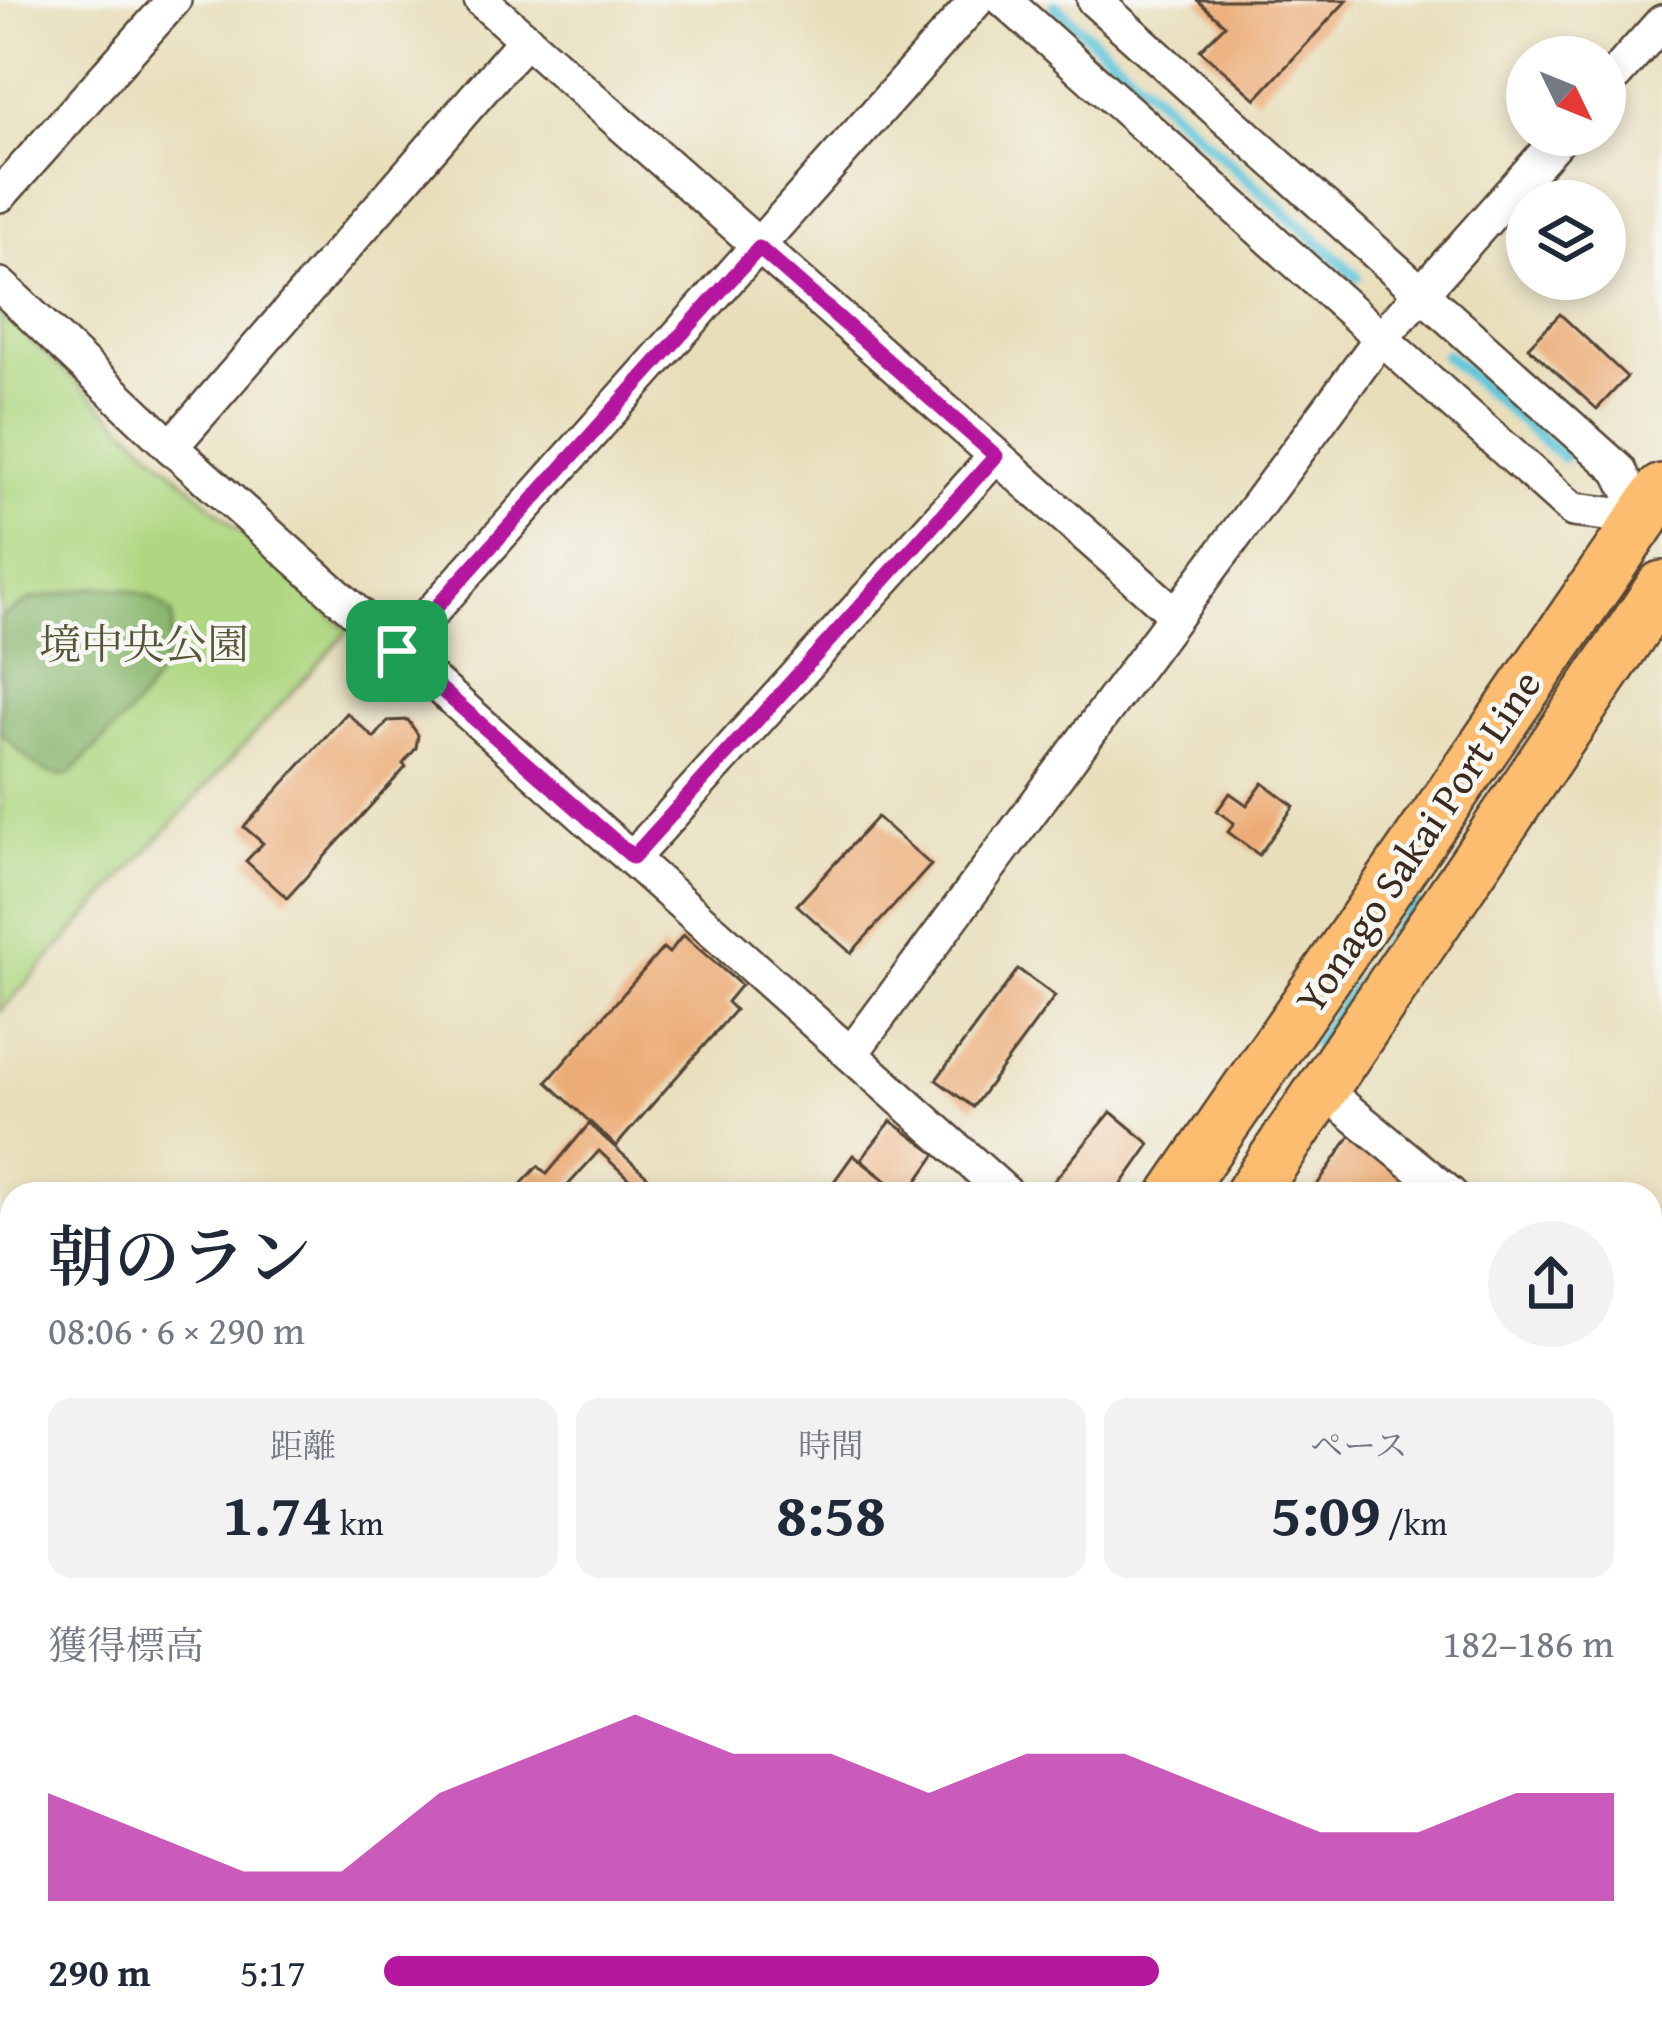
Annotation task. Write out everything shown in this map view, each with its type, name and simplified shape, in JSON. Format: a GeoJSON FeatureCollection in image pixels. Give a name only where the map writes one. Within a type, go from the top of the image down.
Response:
{"type":"FeatureCollection","features":[{"type":"Feature","properties":{"kind":"main road","name":"Yonago Sakai Port Line"},"geometry":{"type":"LineString","coordinates":[[1183,1182],[1656,512]]}},
{"type":"Feature","properties":{"kind":"main road","name":"Yonago Sakai Port Line"},"geometry":{"type":"LineString","coordinates":[[1259,1182],[1662,587]]}},
{"type":"Feature","properties":{"kind":"street"},"geometry":{"type":"LineString","coordinates":[[0,195],[174,0]]}},
{"type":"Feature","properties":{"kind":"street"},"geometry":{"type":"LineString","coordinates":[[481,0],[1174,614]]}},
{"type":"Feature","properties":{"kind":"street"},"geometry":{"type":"LineString","coordinates":[[397,651],[977,0]]}},
{"type":"Feature","properties":{"kind":"street"},"geometry":{"type":"LineString","coordinates":[[1004,0],[1573,510],[1656,512]]}},
{"type":"Feature","properties":{"kind":"street"},"geometry":{"type":"LineString","coordinates":[[1094,0],[1423,290],[1619,470],[1656,512]]}},
{"type":"Feature","properties":{"kind":"street"},"geometry":{"type":"LineString","coordinates":[[1626,62],[1662,22]]}},
{"type":"Feature","properties":{"kind":"street"},"geometry":{"type":"LineString","coordinates":[[170,447],[526,39]]}},
{"type":"Feature","properties":{"kind":"street"},"geometry":{"type":"LineString","coordinates":[[851,1054],[1382,337],[1543,156]]}},
{"type":"Feature","properties":{"kind":"street"},"geometry":{"type":"LineString","coordinates":[[0,285],[170,447],[994,1182]]}},
{"type":"Feature","properties":{"kind":"street"},"geometry":{"type":"LineString","coordinates":[[633,857],[996,456]]}},
{"type":"Feature","properties":{"kind":"street"},"geometry":{"type":"LineString","coordinates":[[1322,1089],[1435,1182]]}},
{"type":"Feature","properties":{"kind":"green space","name":"境中央公園"},"geometry":{"type":"Polygon","coordinates":[[[0,312],[348,631],[0,1012],[0,312]]]}},
{"type":"Feature","properties":{"kind":"green space"},"geometry":{"type":"Polygon","coordinates":[[[95,587],[127,590],[155,600],[172,614],[171,638],[153,682],[122,721],[70,774],[50,773],[0,731],[0,618],[30,600],[95,587]]]}},
{"type":"Feature","properties":{"kind":"building"},"geometry":{"type":"Polygon","coordinates":[[[1197,0],[1347,0],[1256,99],[1200,50],[1225,25],[1197,0]]]}},
{"type":"Feature","properties":{"kind":"building"},"geometry":{"type":"Polygon","coordinates":[[[1560,314],[1627,377],[1597,409],[1528,347],[1560,314]]]}},
{"type":"Feature","properties":{"kind":"building"},"geometry":{"type":"Polygon","coordinates":[[[347,713],[374,738],[388,721],[408,720],[418,735],[416,748],[403,764],[406,767],[287,898],[246,861],[263,843],[244,827],[347,713]]]}},
{"type":"Feature","properties":{"kind":"building"},"geometry":{"type":"Polygon","coordinates":[[[1263,783],[1294,806],[1259,855],[1228,832],[1234,823],[1217,811],[1230,793],[1247,805],[1263,783]]]}},
{"type":"Feature","properties":{"kind":"building"},"geometry":{"type":"Polygon","coordinates":[[[877,817],[931,865],[851,953],[797,905],[877,817]]]}},
{"type":"Feature","properties":{"kind":"building"},"geometry":{"type":"Polygon","coordinates":[[[683,935],[741,985],[727,1002],[735,1010],[616,1146],[547,1082],[663,948],[669,953],[683,935]]]}},
{"type":"Feature","properties":{"kind":"building"},"geometry":{"type":"Polygon","coordinates":[[[1018,969],[1055,996],[973,1107],[936,1080],[1018,969]]]}},
{"type":"Feature","properties":{"kind":"building"},"geometry":{"type":"Polygon","coordinates":[[[1111,1112],[1150,1144],[1123,1182],[1053,1182],[1111,1112]]]}},
{"type":"Feature","properties":{"kind":"building"},"geometry":{"type":"Polygon","coordinates":[[[891,1121],[936,1154],[916,1182],[888,1182],[861,1159],[891,1121]]]}},
{"type":"Feature","properties":{"kind":"building"},"geometry":{"type":"Polygon","coordinates":[[[589,1124],[654,1182],[632,1182],[599,1151],[571,1182],[523,1182],[538,1166],[547,1174],[589,1124]]]}},
{"type":"Feature","properties":{"kind":"building"},"geometry":{"type":"Polygon","coordinates":[[[1353,1132],[1412,1182],[1319,1182],[1353,1132]]]}},
{"type":"Feature","properties":{"kind":"building"},"geometry":{"type":"Polygon","coordinates":[[[853,1155],[888,1182],[834,1182],[853,1155]]]}},
{"type":"Feature","properties":{"kind":"waterway"},"geometry":{"type":"LineString","coordinates":[[1055,6],[1356,276]]}},
{"type":"Feature","properties":{"kind":"waterway"},"geometry":{"type":"LineString","coordinates":[[1446,355],[1563,457]]}},
{"type":"Feature","properties":{"kind":"waterway"},"geometry":{"type":"LineString","coordinates":[[1316,1044],[1415,902]]}},
{"type":"Feature","properties":{"kind":"route"},"geometry":{"type":"LineString","coordinates":[[759,248],[996,456],[633,857],[397,651],[759,248]]}}]}
